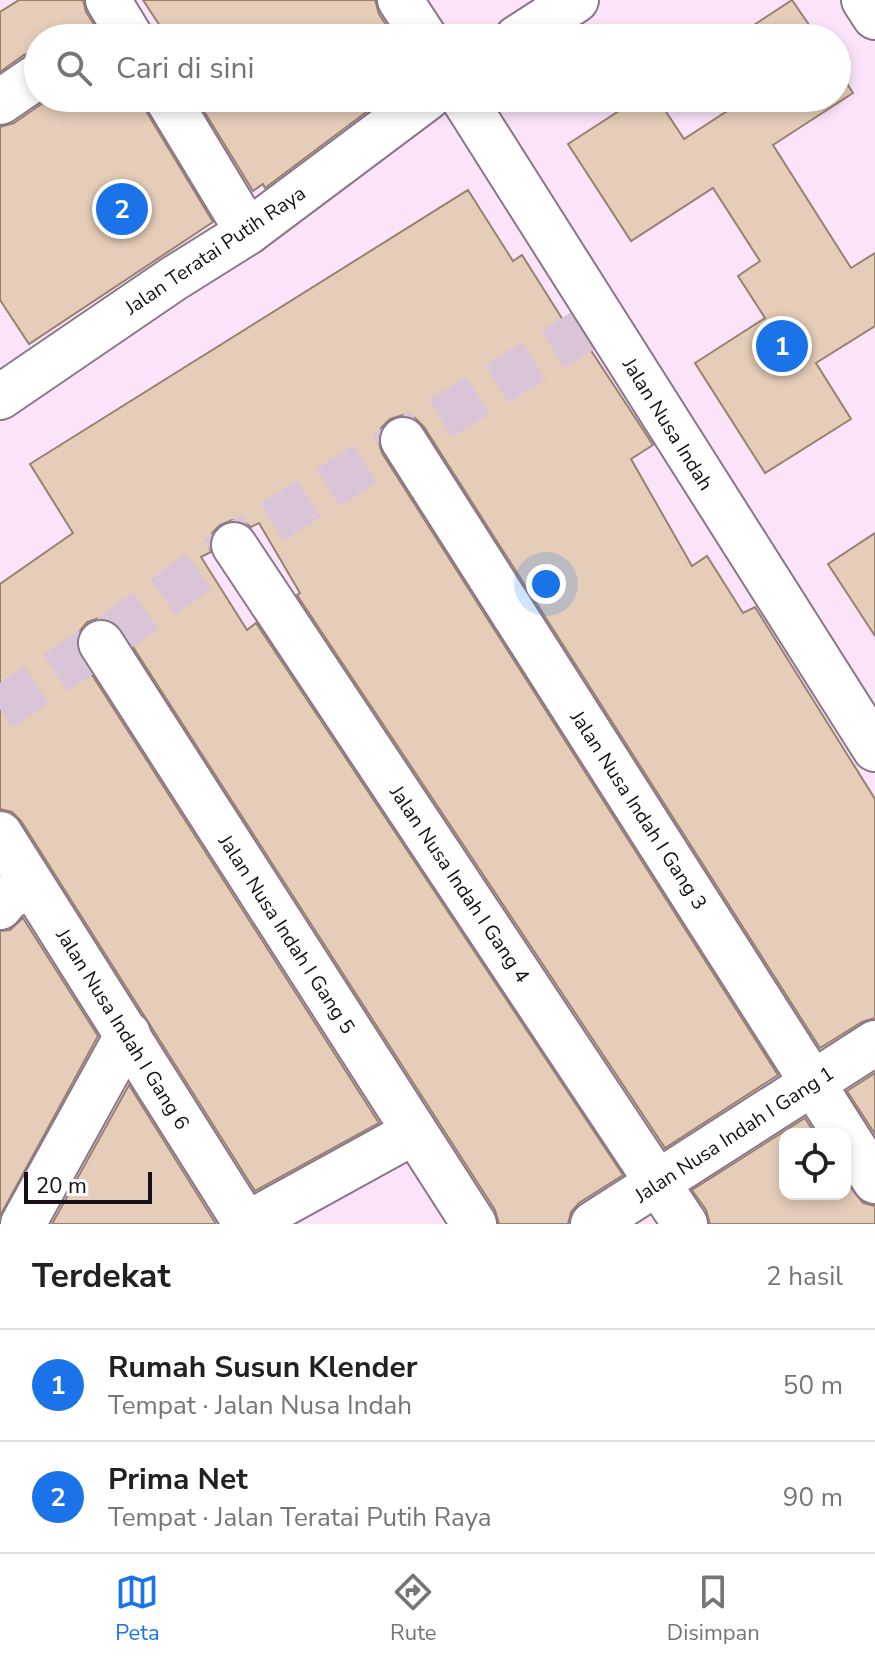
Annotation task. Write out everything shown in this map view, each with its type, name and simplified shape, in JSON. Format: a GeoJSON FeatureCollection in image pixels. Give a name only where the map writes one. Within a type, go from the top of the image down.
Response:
{"type":"FeatureCollection","features":[{"type":"Feature","properties":{"kind":"street"},"geometry":{"type":"LineString","coordinates":[[400,0],[416,24]]}},
{"type":"Feature","properties":{"kind":"street"},"geometry":{"type":"LineString","coordinates":[[539,24],[576,0]]}},
{"type":"Feature","properties":{"kind":"street"},"geometry":{"type":"LineString","coordinates":[[864,0],[875,17]]}},
{"type":"Feature","properties":{"kind":"street"},"geometry":{"type":"LineString","coordinates":[[0,102],[24,86]]}},
{"type":"Feature","properties":{"kind":"street"},"geometry":{"type":"LineString","coordinates":[[175,112],[248,232]]}},
{"type":"Feature","properties":{"kind":"street","name":"Jalan Teratai Putih Raya"},"geometry":{"type":"LineString","coordinates":[[0,397],[173,279],[248,232],[408,112]]}},
{"type":"Feature","properties":{"kind":"street","name":"Jalan Nusa Indah"},"geometry":{"type":"LineString","coordinates":[[472,112],[875,749]]}},
{"type":"Feature","properties":{"kind":"street","name":"Jalan Nusa Indah I Gang 3"},"geometry":{"type":"LineString","coordinates":[[403,440],[875,1181]]}},
{"type":"Feature","properties":{"kind":"street","name":"Jalan Nusa Indah I Gang 4"},"geometry":{"type":"LineString","coordinates":[[234,545],[685,1224]]}},
{"type":"Feature","properties":{"kind":"street","name":"Jalan Nusa Indah I Gang 5"},"geometry":{"type":"LineString","coordinates":[[101,643],[474,1224]]}},
{"type":"Feature","properties":{"kind":"street","name":"Jalan Nusa Indah I Gang 6"},"geometry":{"type":"LineString","coordinates":[[0,834],[16,897],[128,1034],[247,1224]]}},
{"type":"Feature","properties":{"kind":"street"},"geometry":{"type":"LineString","coordinates":[[23,1224],[128,1034]]}},
{"type":"Feature","properties":{"kind":"street","name":"Jalan Nusa Indah I Gang 1"},"geometry":{"type":"LineString","coordinates":[[593,1224],[875,1043]]}},
{"type":"Feature","properties":{"kind":"street"},"geometry":{"type":"LineString","coordinates":[[247,1224],[414,1132]]}},
{"type":"Feature","properties":{"kind":"building"},"geometry":{"type":"Polygon","coordinates":[[[19,0],[83,0],[94,24],[24,24],[24,55],[0,72],[0,12],[19,0]]]}},
{"type":"Feature","properties":{"kind":"building"},"geometry":{"type":"Polygon","coordinates":[[[143,0],[375,0],[386,24],[159,24],[143,0]]]}},
{"type":"Feature","properties":{"kind":"building"},"geometry":{"type":"Polygon","coordinates":[[[792,0],[808,24],[755,24],[792,0]]]}},
{"type":"Feature","properties":{"kind":"building"},"geometry":{"type":"Polygon","coordinates":[[[30,112],[147,112],[213,222],[29,344],[0,300],[0,127],[14,123],[30,112]]]}},
{"type":"Feature","properties":{"kind":"building"},"geometry":{"type":"Polygon","coordinates":[[[205,112],[366,112],[265,188],[263,184],[253,191],[205,112]]]}},
{"type":"Feature","properties":{"kind":"building"},"geometry":{"type":"Polygon","coordinates":[[[617,112],[666,112],[684,139],[726,112],[824,112],[773,145],[851,268],[875,253],[875,326],[816,363],[851,419],[765,473],[695,363],[765,318],[738,276],[760,261],[713,188],[631,241],[568,144],[617,112]]]}},
{"type":"Feature","properties":{"kind":"building"},"geometry":{"type":"Polygon","coordinates":[[[468,190],[513,261],[522,255],[582,350],[588,346],[653,445],[631,459],[692,566],[707,556],[743,613],[755,607],[875,799],[875,1018],[862,1022],[820,1048],[424,427],[415,418],[403,415],[390,419],[381,428],[378,440],[382,453],[778,1075],[665,1148],[297,595],[300,593],[259,523],[251,527],[232,520],[212,533],[211,552],[201,557],[247,630],[256,623],[623,1175],[579,1203],[571,1212],[568,1224],[499,1224],[495,1210],[122,630],[113,621],[99,618],[87,622],[79,632],[76,643],[80,656],[379,1123],[255,1191],[21,821],[12,812],[0,809],[0,584],[73,533],[30,464],[468,190]]]}},
{"type":"Feature","properties":{"kind":"building"},"geometry":{"type":"Polygon","coordinates":[[[875,533],[875,636],[828,564],[875,533]]]}},
{"type":"Feature","properties":{"kind":"building"},"geometry":{"type":"Polygon","coordinates":[[[23,918],[98,1036],[0,1216],[0,931],[10,930],[23,918]]]}},
{"type":"Feature","properties":{"kind":"building"},"geometry":{"type":"Polygon","coordinates":[[[875,1073],[875,1134],[847,1091],[875,1073]]]}},
{"type":"Feature","properties":{"kind":"building"},"geometry":{"type":"Polygon","coordinates":[[[129,1085],[216,1224],[52,1224],[129,1085]]]}},
{"type":"Feature","properties":{"kind":"building"},"geometry":{"type":"Polygon","coordinates":[[[805,1118],[811,1128],[789,1128],[805,1118]]]}},
{"type":"Feature","properties":{"kind":"building"},"geometry":{"type":"Polygon","coordinates":[[[779,1135],[779,1200],[851,1200],[851,1188],[863,1203],[875,1206],[875,1224],[710,1224],[706,1210],[692,1190],[779,1135]]]}},
{"type":"Feature","properties":{"kind":"tunnel"},"geometry":{"type":"LineString","coordinates":[[0,709],[101,643],[234,545],[602,319]]}},
{"type":"Feature","properties":{"kind":"place","name":"Prima Net"},"geometry":{"type":"Point","coordinates":[122,209]}},
{"type":"Feature","properties":{"kind":"place","name":"Rumah Susun Klender"},"geometry":{"type":"Point","coordinates":[782,346]}}]}
